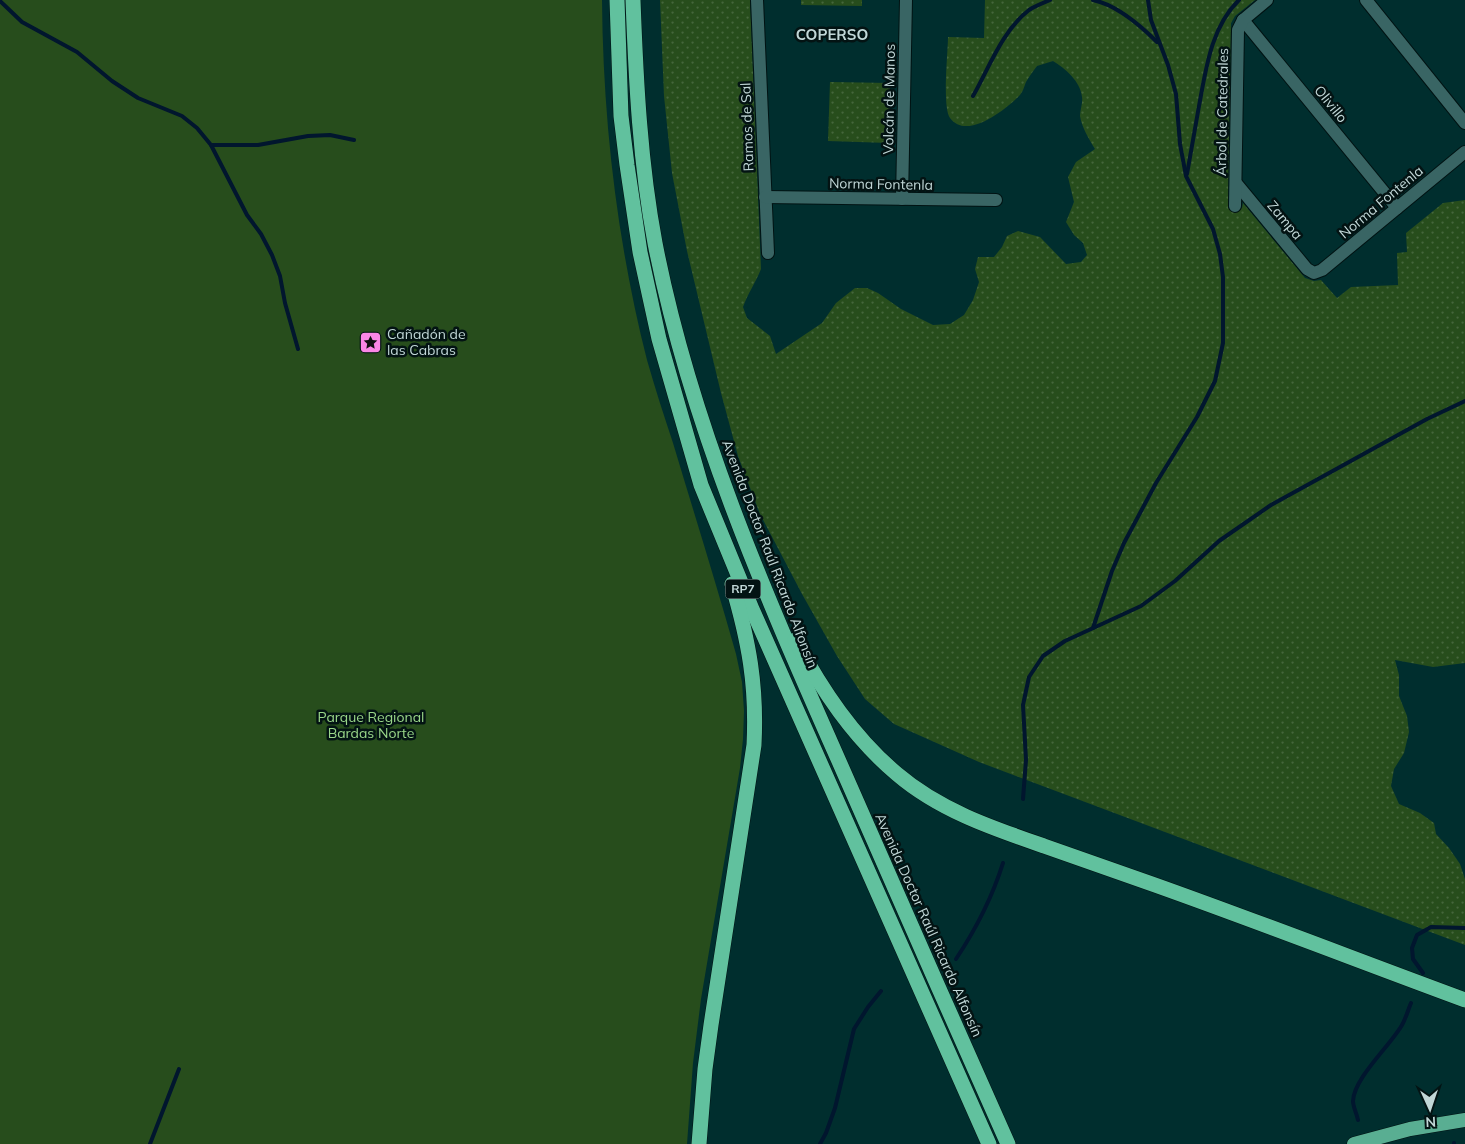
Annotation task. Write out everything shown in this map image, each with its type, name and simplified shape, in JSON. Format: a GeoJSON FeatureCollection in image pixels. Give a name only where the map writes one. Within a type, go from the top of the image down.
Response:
{"type":"FeatureCollection","features":[{"type":"Feature","properties":{"kind":"highway","name":"RP7"},"geometry":{"type":"LineString","coordinates":[[617,0],[622,116],[633,211],[648,295],[701,485],[752,609],[989,1144]]}},
{"type":"Feature","properties":{"kind":"highway","name":"Avenida Doctor Raúl Ricardo Alfonsín"},"geometry":{"type":"LineString","coordinates":[[633,0],[636,77],[648,203],[664,285],[696,403],[754,564],[803,682],[1008,1144]]}},
{"type":"Feature","properties":{"kind":"highway"},"geometry":{"type":"LineString","coordinates":[[699,1144],[705,1069],[750,780],[756,714],[752,667],[745,630],[701,485]]}},
{"type":"Feature","properties":{"kind":"highway"},"geometry":{"type":"LineString","coordinates":[[754,564],[816,679],[830,700],[862,740],[897,774],[918,790],[964,816],[988,826],[1157,886],[1465,1000]]}},
{"type":"Feature","properties":{"kind":"highway"},"geometry":{"type":"LineString","coordinates":[[1354,1144],[1410,1130],[1465,1120]]}},
{"type":"Feature","properties":{"kind":"street","name":"Ramos de Sal"},"geometry":{"type":"LineString","coordinates":[[757,0],[768,253]]}},
{"type":"Feature","properties":{"kind":"street","name":"Volcán de Manos"},"geometry":{"type":"LineString","coordinates":[[902,199],[906,0]]}},
{"type":"Feature","properties":{"kind":"street"},"geometry":{"type":"LineString","coordinates":[[1243,20],[1267,0]]}},
{"type":"Feature","properties":{"kind":"street"},"geometry":{"type":"LineString","coordinates":[[1366,0],[1465,123]]}},
{"type":"Feature","properties":{"kind":"street","name":"Árbol de Catedrales"},"geometry":{"type":"LineString","coordinates":[[1235,206],[1238,36],[1243,20]]}},
{"type":"Feature","properties":{"kind":"street","name":"Olivillo"},"geometry":{"type":"LineString","coordinates":[[1243,20],[1396,208]]}},
{"type":"Feature","properties":{"kind":"street","name":"Norma Fontenla"},"geometry":{"type":"LineString","coordinates":[[1314,273],[1322,270],[1465,152]]}},
{"type":"Feature","properties":{"kind":"street","name":"Zampa"},"geometry":{"type":"LineString","coordinates":[[1236,183],[1306,269],[1314,273]]}},
{"type":"Feature","properties":{"kind":"street","name":"Norma Fontenla"},"geometry":{"type":"LineString","coordinates":[[765,197],[996,200]]}},
{"type":"Feature","properties":{"kind":"green space","name":"Parque Regional Bardas Norte"},"geometry":{"type":"Polygon","coordinates":[[[0,0],[602,0],[605,91],[609,136],[620,226],[636,316],[647,360],[721,601],[742,682],[744,711],[740,768],[701,999],[693,1063],[687,1144],[0,1144],[0,0]]]}},
{"type":"Feature","properties":{"kind":"green space"},"geometry":{"type":"Polygon","coordinates":[[[660,0],[750,0],[761,269],[743,307],[747,318],[770,336],[776,354],[822,323],[836,303],[855,288],[867,288],[878,293],[901,309],[933,325],[950,324],[964,315],[973,300],[979,282],[975,269],[978,257],[994,257],[1002,247],[1007,236],[1018,231],[1040,237],[1066,264],[1081,262],[1087,255],[1083,243],[1074,235],[1066,222],[1074,202],[1068,177],[1076,162],[1095,149],[1081,120],[1082,99],[1079,86],[1062,67],[1053,61],[1037,66],[1013,102],[996,115],[976,125],[966,126],[957,124],[950,118],[946,103],[948,37],[984,38],[985,0],[1255,0],[1235,16],[1231,23],[1228,208],[1242,208],[1243,203],[1305,278],[1314,281],[1321,280],[1337,298],[1351,287],[1398,285],[1397,253],[1407,252],[1406,233],[1443,203],[1465,200],[1465,663],[1433,667],[1395,660],[1399,675],[1399,696],[1407,716],[1409,732],[1404,753],[1394,769],[1391,786],[1399,804],[1420,813],[1434,823],[1436,834],[1460,864],[1465,879],[1465,945],[979,762],[894,724],[865,699],[837,656],[760,514],[738,456],[687,251],[672,173],[664,96],[660,0]]]}},
{"type":"Feature","properties":{"kind":"green space"},"geometry":{"type":"Polygon","coordinates":[[[801,0],[862,0],[862,6],[801,5],[801,0]]]}},
{"type":"Feature","properties":{"kind":"green space"},"geometry":{"type":"Polygon","coordinates":[[[830,82],[890,83],[889,143],[828,141],[830,82]]]}},
{"type":"Feature","properties":{"kind":"waterway"},"geometry":{"type":"LineString","coordinates":[[973,96],[1011,28],[1029,10],[1050,0]]}},
{"type":"Feature","properties":{"kind":"waterway"},"geometry":{"type":"LineString","coordinates":[[1093,0],[1119,11],[1157,42]]}},
{"type":"Feature","properties":{"kind":"waterway"},"geometry":{"type":"LineString","coordinates":[[1093,628],[1112,571],[1124,543],[1156,483],[1197,417],[1215,381],[1223,343],[1223,277],[1220,254],[1213,229],[1186,176],[1180,144],[1176,94],[1168,65],[1151,20],[1148,0]]}},
{"type":"Feature","properties":{"kind":"waterway"},"geometry":{"type":"LineString","coordinates":[[1187,174],[1211,49],[1222,23],[1239,0]]}},
{"type":"Feature","properties":{"kind":"waterway"},"geometry":{"type":"LineString","coordinates":[[0,1],[22,22],[77,52],[112,81],[138,98],[182,116],[197,128],[211,145],[247,215],[261,234],[272,255],[280,276],[285,303],[298,349]]}},
{"type":"Feature","properties":{"kind":"waterway"},"geometry":{"type":"LineString","coordinates":[[211,145],[258,145],[308,136],[330,135],[354,140]]}},
{"type":"Feature","properties":{"kind":"waterway"},"geometry":{"type":"LineString","coordinates":[[1023,799],[1026,760],[1023,705],[1029,677],[1043,656],[1065,641],[1141,606],[1175,581],[1219,541],[1271,505],[1427,419],[1465,401]]}},
{"type":"Feature","properties":{"kind":"waterway"},"geometry":{"type":"LineString","coordinates":[[956,959],[983,913],[1003,863]]}},
{"type":"Feature","properties":{"kind":"waterway"},"geometry":{"type":"LineString","coordinates":[[1423,973],[1413,959],[1412,948],[1417,935],[1431,927],[1465,928]]}},
{"type":"Feature","properties":{"kind":"waterway"},"geometry":{"type":"LineString","coordinates":[[820,1144],[835,1108],[854,1029],[881,991]]}},
{"type":"Feature","properties":{"kind":"waterway"},"geometry":{"type":"LineString","coordinates":[[1358,1120],[1353,1101],[1359,1082],[1402,1025],[1411,1003]]}},
{"type":"Feature","properties":{"kind":"waterway"},"geometry":{"type":"LineString","coordinates":[[150,1144],[179,1069]]}},
{"type":"Feature","properties":{"kind":"place","name":"Cañadón de las Cabras"},"geometry":{"type":"Point","coordinates":[371,342]}},
{"type":"Feature","properties":{"kind":"district","name":"COPERSO"},"geometry":{"type":"Point","coordinates":[832,35]}}]}
